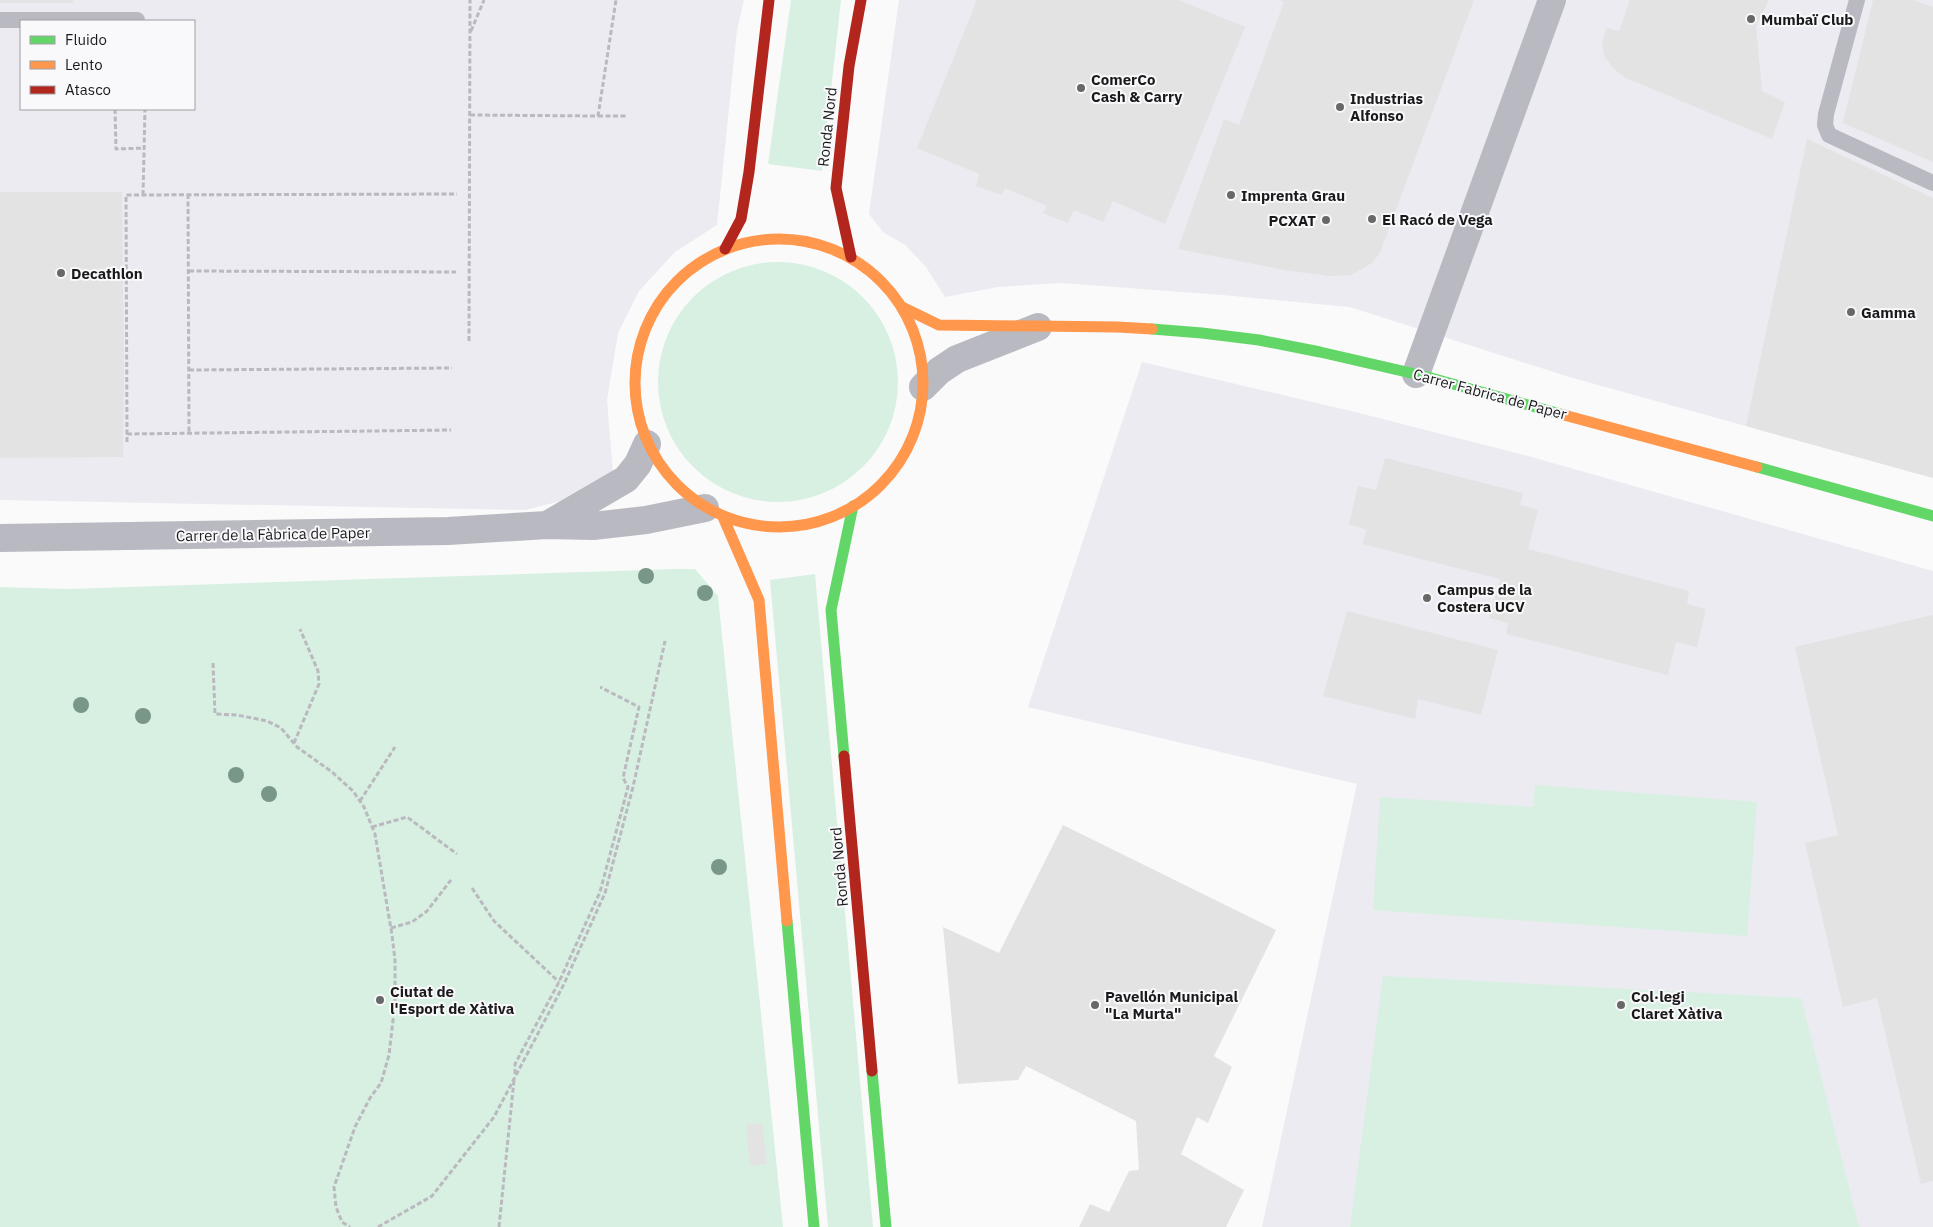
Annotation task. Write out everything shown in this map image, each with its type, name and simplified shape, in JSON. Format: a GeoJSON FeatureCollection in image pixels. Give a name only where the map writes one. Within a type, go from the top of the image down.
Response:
{"type":"FeatureCollection","features":[{"type":"Feature","properties":{"kind":"main road"},"geometry":{"type":"LineString","coordinates":[[725,249],[741,219],[749,172],[764,32],[770,0]]}},
{"type":"Feature","properties":{"kind":"main road","name":"Ronda Nord"},"geometry":{"type":"LineString","coordinates":[[851,257],[836,188],[849,66],[861,0]]}},
{"type":"Feature","properties":{"kind":"main road"},"geometry":{"type":"LineString","coordinates":[[767,238],[810,241],[851,257],[880,278],[902,307],[919,345],[923,387],[914,434],[890,475],[854,506],[812,524],[767,527],[714,512],[672,480],[647,444],[636,406],[635,368],[644,330],[663,296],[691,268],[725,249],[767,238]]}},
{"type":"Feature","properties":{"kind":"main road","name":"Carrer Fabrica de Paper"},"geometry":{"type":"LineString","coordinates":[[902,307],[939,325],[1117,327],[1259,340],[1311,350],[1416,374],[1933,516]]}},
{"type":"Feature","properties":{"kind":"main road","name":"Ronda Nord"},"geometry":{"type":"LineString","coordinates":[[854,506],[831,610],[886,1227]]}},
{"type":"Feature","properties":{"kind":"main road"},"geometry":{"type":"LineString","coordinates":[[714,512],[759,600],[814,1227]]}},
{"type":"Feature","properties":{"kind":"street"},"geometry":{"type":"LineString","coordinates":[[1416,374],[1552,0]]}},
{"type":"Feature","properties":{"kind":"street","name":"Carrer Fabrica de Paper"},"geometry":{"type":"LineString","coordinates":[[923,387],[939,371],[957,359],[1038,327]]}},
{"type":"Feature","properties":{"kind":"street","name":"Carrer de la Fàbrica de Paper"},"geometry":{"type":"LineString","coordinates":[[547,525],[626,479],[638,464],[647,444]]}},
{"type":"Feature","properties":{"kind":"street","name":"Carrer de la Fàbrica de Paper"},"geometry":{"type":"LineString","coordinates":[[0,538],[448,531],[547,525],[593,526],[714,512]]}},
{"type":"Feature","properties":{"kind":"lane"},"geometry":{"type":"LineString","coordinates":[[1857,0],[1826,114],[1825,125],[1829,135],[1933,183]]}},
{"type":"Feature","properties":{"kind":"lane"},"geometry":{"type":"LineString","coordinates":[[0,20],[137,20]]}},
{"type":"Feature","properties":{"kind":"path"},"geometry":{"type":"LineString","coordinates":[[469,341],[470,0]]}},
{"type":"Feature","properties":{"kind":"path"},"geometry":{"type":"LineString","coordinates":[[470,34],[484,0]]}},
{"type":"Feature","properties":{"kind":"path"},"geometry":{"type":"LineString","coordinates":[[598,116],[616,0]]}},
{"type":"Feature","properties":{"kind":"path"},"geometry":{"type":"LineString","coordinates":[[115,110],[116,149],[145,148]]}},
{"type":"Feature","properties":{"kind":"path"},"geometry":{"type":"LineString","coordinates":[[142,195],[145,110]]}},
{"type":"Feature","properties":{"kind":"path"},"geometry":{"type":"LineString","coordinates":[[470,114],[627,116]]}},
{"type":"Feature","properties":{"kind":"path"},"geometry":{"type":"LineString","coordinates":[[188,194],[190,433]]}},
{"type":"Feature","properties":{"kind":"path"},"geometry":{"type":"LineString","coordinates":[[127,442],[126,196],[188,194],[457,194]]}},
{"type":"Feature","properties":{"kind":"path"},"geometry":{"type":"LineString","coordinates":[[189,271],[456,272]]}},
{"type":"Feature","properties":{"kind":"path"},"geometry":{"type":"LineString","coordinates":[[189,370],[452,368]]}},
{"type":"Feature","properties":{"kind":"path"},"geometry":{"type":"LineString","coordinates":[[127,434],[451,430]]}},
{"type":"Feature","properties":{"kind":"path"},"geometry":{"type":"LineString","coordinates":[[294,743],[319,684],[318,671],[300,629]]}},
{"type":"Feature","properties":{"kind":"path"},"geometry":{"type":"LineString","coordinates":[[378,1227],[432,1196],[494,1117],[564,984],[606,893],[633,788],[665,641]]}},
{"type":"Feature","properties":{"kind":"path"},"geometry":{"type":"LineString","coordinates":[[213,663],[215,714],[237,715],[267,721],[281,728],[294,743],[353,791],[375,834],[395,960],[395,1003],[389,1055],[381,1083],[370,1098],[355,1127],[334,1187],[336,1208],[342,1222],[350,1227]]}},
{"type":"Feature","properties":{"kind":"path"},"geometry":{"type":"LineString","coordinates":[[499,1227],[516,1064],[559,982],[600,892],[628,787],[623,778],[639,707],[600,687]]}},
{"type":"Feature","properties":{"kind":"path"},"geometry":{"type":"LineString","coordinates":[[360,802],[395,747]]}},
{"type":"Feature","properties":{"kind":"path"},"geometry":{"type":"LineString","coordinates":[[372,827],[407,817],[457,854]]}},
{"type":"Feature","properties":{"kind":"path"},"geometry":{"type":"LineString","coordinates":[[391,928],[412,922],[427,911],[451,880]]}},
{"type":"Feature","properties":{"kind":"path"},"geometry":{"type":"LineString","coordinates":[[472,888],[494,921],[559,982]]}},
{"type":"Feature","properties":{"kind":"shaded area"},"geometry":{"type":"Polygon","coordinates":[[[0,0],[744,0],[737,30],[717,225],[675,252],[639,291],[618,333],[607,400],[613,474],[605,490],[525,510],[0,500],[0,0]]]}},
{"type":"Feature","properties":{"kind":"shaded area"},"geometry":{"type":"Polygon","coordinates":[[[899,0],[1933,0],[1933,478],[1566,376],[1350,307],[1061,283],[998,287],[945,297],[926,267],[905,245],[883,232],[869,214],[899,0]]]}},
{"type":"Feature","properties":{"kind":"shaded area"},"geometry":{"type":"Polygon","coordinates":[[[1142,362],[1355,412],[1528,456],[1933,571],[1933,1227],[1262,1227],[1357,784],[1028,707],[1142,362]]]}},
{"type":"Feature","properties":{"kind":"green space"},"geometry":{"type":"Polygon","coordinates":[[[791,0],[841,0],[822,171],[768,164],[791,0]]]}},
{"type":"Feature","properties":{"kind":"green space"},"geometry":{"type":"Polygon","coordinates":[[[778,262],[801,264],[824,271],[845,282],[863,297],[878,315],[889,336],[896,359],[898,382],[896,405],[889,428],[878,449],[863,467],[845,482],[824,493],[801,500],[778,502],[755,500],[732,493],[711,482],[693,467],[678,449],[667,428],[660,405],[658,382],[660,359],[667,336],[678,315],[693,297],[711,282],[732,271],[755,264],[778,262]]]}},
{"type":"Feature","properties":{"kind":"green space","name":"Ciutat de l'Esport de Xàtiva"},"geometry":{"type":"Polygon","coordinates":[[[695,569],[718,596],[783,1227],[0,1227],[0,587],[68,589],[695,569]]]}},
{"type":"Feature","properties":{"kind":"green space"},"geometry":{"type":"Polygon","coordinates":[[[815,574],[873,1227],[828,1227],[770,580],[815,574]]]}},
{"type":"Feature","properties":{"kind":"green space"},"geometry":{"type":"Polygon","coordinates":[[[1535,785],[1757,802],[1747,936],[1373,910],[1380,797],[1533,807],[1535,785]]]}},
{"type":"Feature","properties":{"kind":"green space"},"geometry":{"type":"Polygon","coordinates":[[[1383,976],[1801,998],[1859,1227],[1350,1227],[1383,976]]]}},
{"type":"Feature","properties":{"kind":"building"},"geometry":{"type":"Polygon","coordinates":[[[0,0],[73,0],[73,3],[0,3],[0,0]]]}},
{"type":"Feature","properties":{"kind":"building","name":"ComerCo Cash & Carry"},"geometry":{"type":"Polygon","coordinates":[[[977,0],[1179,0],[1245,27],[1165,224],[1113,201],[1103,222],[1074,210],[1068,223],[1043,213],[1047,206],[1005,188],[1001,195],[976,186],[979,174],[917,148],[977,0]]]}},
{"type":"Feature","properties":{"kind":"building"},"geometry":{"type":"Polygon","coordinates":[[[1280,0],[1474,0],[1380,253],[1372,263],[1351,275],[1329,276],[1284,270],[1178,249],[1224,119],[1239,125],[1284,2],[1280,0]]]}},
{"type":"Feature","properties":{"kind":"building"},"geometry":{"type":"Polygon","coordinates":[[[1630,0],[1769,0],[1756,26],[1762,91],[1785,102],[1772,139],[1624,77],[1613,68],[1604,56],[1602,42],[1607,28],[1619,31],[1630,0]]]}},
{"type":"Feature","properties":{"kind":"building"},"geometry":{"type":"Polygon","coordinates":[[[1873,0],[1913,0],[1933,7],[1933,162],[1843,123],[1873,0]]]}},
{"type":"Feature","properties":{"kind":"building","name":"Gamma"},"geometry":{"type":"Polygon","coordinates":[[[1807,139],[1933,198],[1933,478],[1746,426],[1807,139]]]}},
{"type":"Feature","properties":{"kind":"building","name":"Decathlon"},"geometry":{"type":"Polygon","coordinates":[[[0,192],[122,192],[123,457],[0,458],[0,192]]]}},
{"type":"Feature","properties":{"kind":"building"},"geometry":{"type":"Polygon","coordinates":[[[1385,458],[1523,493],[1520,505],[1538,510],[1528,549],[1689,591],[1687,604],[1706,609],[1697,647],[1676,642],[1668,675],[1506,634],[1508,623],[1489,618],[1500,579],[1362,544],[1367,530],[1349,524],[1358,486],[1376,490],[1385,458]]]}},
{"type":"Feature","properties":{"kind":"building"},"geometry":{"type":"Polygon","coordinates":[[[1347,611],[1498,650],[1481,715],[1418,699],[1415,719],[1323,696],[1347,611]]]}},
{"type":"Feature","properties":{"kind":"building"},"geometry":{"type":"Polygon","coordinates":[[[1933,615],[1933,1181],[1921,1184],[1877,998],[1843,1007],[1805,843],[1838,835],[1795,647],[1933,615]]]}},
{"type":"Feature","properties":{"kind":"building","name":"Pavellón Municipal \"La Murta\""},"geometry":{"type":"Polygon","coordinates":[[[1063,825],[1276,930],[1214,1056],[1232,1067],[1208,1123],[1197,1117],[1181,1154],[1244,1190],[1226,1227],[1079,1227],[1090,1204],[1109,1212],[1129,1171],[1139,1170],[1136,1121],[1026,1066],[1018,1080],[958,1084],[943,927],[999,953],[1063,825]]]}},
{"type":"Feature","properties":{"kind":"building"},"geometry":{"type":"Polygon","coordinates":[[[762,1123],[767,1164],[750,1166],[746,1125],[762,1123]]]}},
{"type":"Feature","properties":{"kind":"traffic: fast"},"geometry":{"type":"LineString","coordinates":[[1152,329],[1259,340],[1320,352],[1424,376],[1564,415]]}},
{"type":"Feature","properties":{"kind":"traffic: fast"},"geometry":{"type":"LineString","coordinates":[[1757,467],[1933,516]]}},
{"type":"Feature","properties":{"kind":"traffic: fast"},"geometry":{"type":"LineString","coordinates":[[844,756],[831,610],[853,506]]}},
{"type":"Feature","properties":{"kind":"traffic: fast"},"geometry":{"type":"LineString","coordinates":[[787,921],[814,1227]]}},
{"type":"Feature","properties":{"kind":"traffic: fast"},"geometry":{"type":"LineString","coordinates":[[872,1071],[886,1227]]}},
{"type":"Feature","properties":{"kind":"traffic: slow"},"geometry":{"type":"LineString","coordinates":[[779,239],[807,242],[834,250],[859,263],[881,281],[899,303],[912,328],[920,355],[923,383],[920,411],[912,438],[899,463],[881,485],[859,503],[834,516],[807,524],[779,527],[751,524],[724,516],[699,503],[677,485],[659,463],[646,438],[638,411],[635,383],[638,355],[646,328],[659,303],[677,281],[699,263],[724,250],[751,242],[779,239]]}},
{"type":"Feature","properties":{"kind":"traffic: slow"},"geometry":{"type":"LineString","coordinates":[[902,307],[939,325],[1152,329]]}},
{"type":"Feature","properties":{"kind":"traffic: slow"},"geometry":{"type":"LineString","coordinates":[[1564,415],[1757,467]]}},
{"type":"Feature","properties":{"kind":"traffic: slow"},"geometry":{"type":"LineString","coordinates":[[723,517],[759,600],[787,921]]}},
{"type":"Feature","properties":{"kind":"traffic: jam"},"geometry":{"type":"LineString","coordinates":[[725,249],[741,219],[749,172],[769,0]]}},
{"type":"Feature","properties":{"kind":"traffic: jam"},"geometry":{"type":"LineString","coordinates":[[851,257],[836,188],[849,66],[861,0]]}},
{"type":"Feature","properties":{"kind":"traffic: jam"},"geometry":{"type":"LineString","coordinates":[[844,756],[872,1071]]}},
{"type":"Feature","properties":{"kind":"place","name":"Mumbaï Club"},"geometry":{"type":"Point","coordinates":[1751,19]}},
{"type":"Feature","properties":{"kind":"place","name":"ComerCo Cash & Carry"},"geometry":{"type":"Point","coordinates":[1081,88]}},
{"type":"Feature","properties":{"kind":"place","name":"Industrias Alfonso"},"geometry":{"type":"Point","coordinates":[1340,107]}},
{"type":"Feature","properties":{"kind":"place","name":"Imprenta Grau"},"geometry":{"type":"Point","coordinates":[1231,195]}},
{"type":"Feature","properties":{"kind":"place","name":"El Racó de Vega"},"geometry":{"type":"Point","coordinates":[1372,219]}},
{"type":"Feature","properties":{"kind":"place","name":"PCXAT"},"geometry":{"type":"Point","coordinates":[1326,220]}},
{"type":"Feature","properties":{"kind":"place","name":"Decathlon"},"geometry":{"type":"Point","coordinates":[61,273]}},
{"type":"Feature","properties":{"kind":"place","name":"Gamma"},"geometry":{"type":"Point","coordinates":[1851,312]}},
{"type":"Feature","properties":{"kind":"place","name":"Campus de la Costera UCV"},"geometry":{"type":"Point","coordinates":[1427,598]}},
{"type":"Feature","properties":{"kind":"place","name":"Ciutat de l'Esport de Xàtiva"},"geometry":{"type":"Point","coordinates":[380,1000]}},
{"type":"Feature","properties":{"kind":"place","name":"Pavellón Municipal \"La Murta\""},"geometry":{"type":"Point","coordinates":[1095,1005]}},
{"type":"Feature","properties":{"kind":"place","name":"Col·legi Claret Xàtiva"},"geometry":{"type":"Point","coordinates":[1621,1005]}}]}
